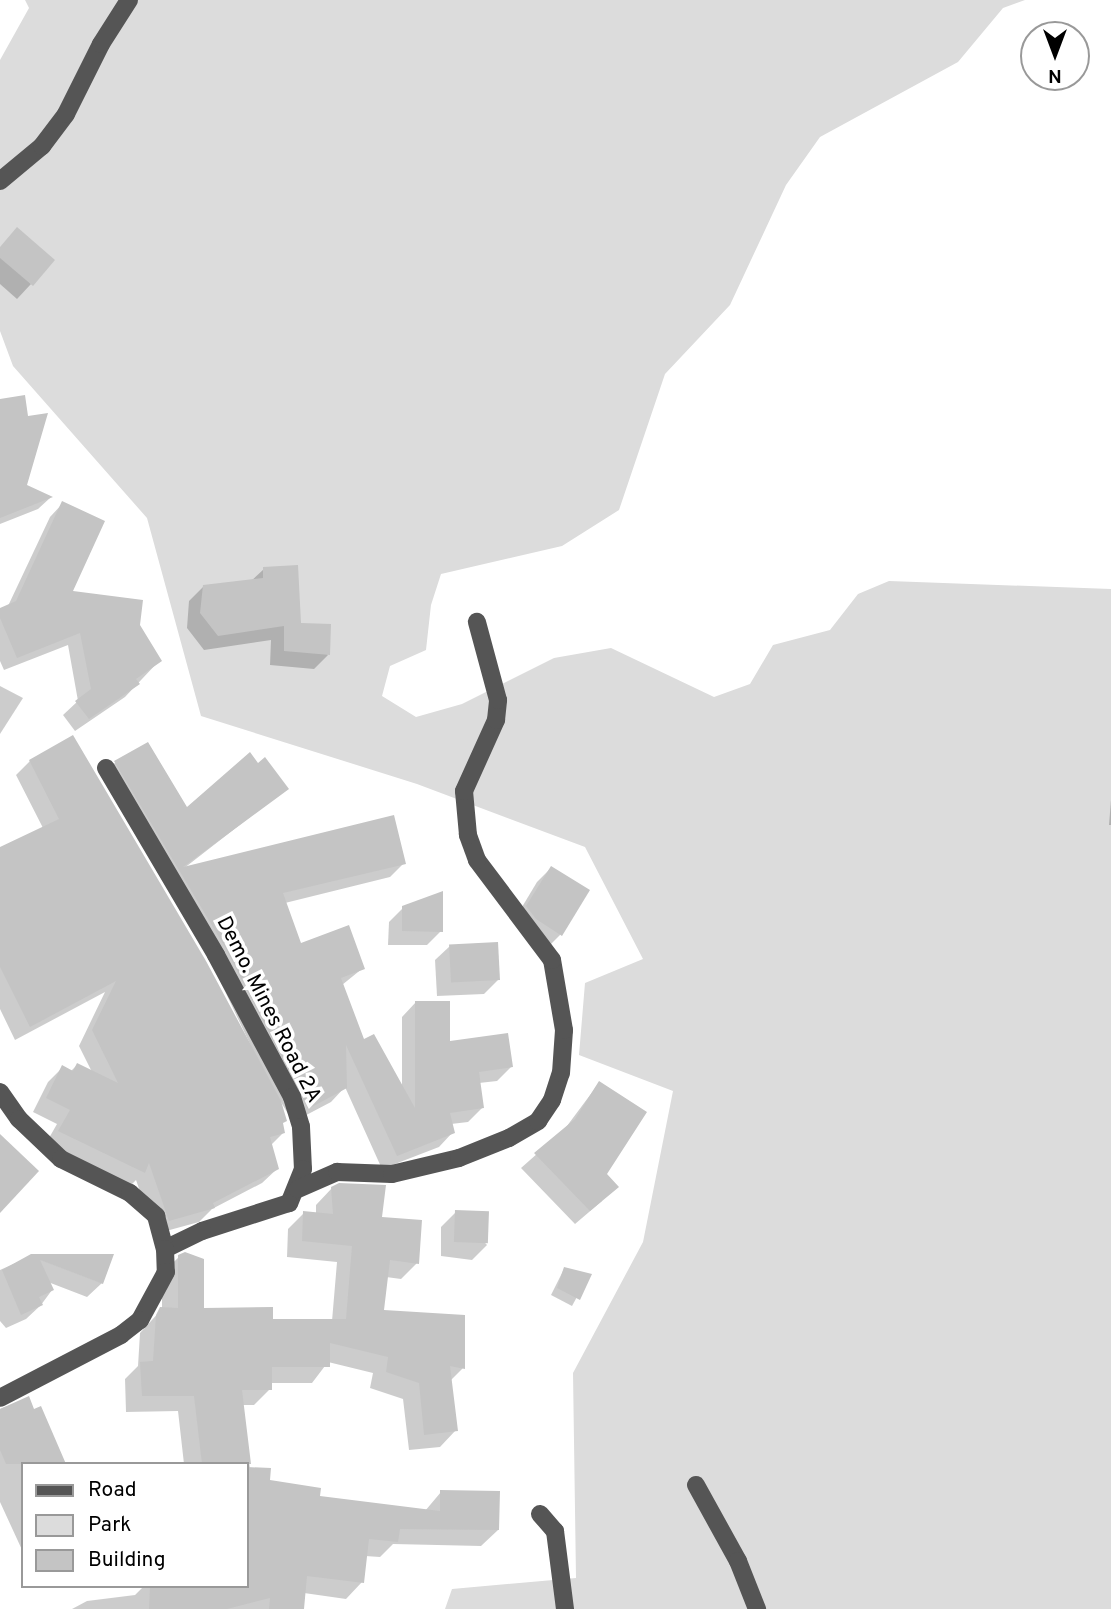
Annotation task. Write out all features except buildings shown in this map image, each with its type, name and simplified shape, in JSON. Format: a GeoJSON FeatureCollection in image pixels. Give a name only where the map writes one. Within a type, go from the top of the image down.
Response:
{"type":"FeatureCollection","features":[{"type":"Feature","properties":{"kind":"street"},"geometry":{"type":"LineString","coordinates":[[0,181],[33,155],[66,114],[101,44],[129,0]]}},
{"type":"Feature","properties":{"kind":"street"},"geometry":{"type":"LineString","coordinates":[[165,1249],[214,1227],[280,1209],[298,1189],[337,1172],[392,1174],[460,1158],[509,1138],[538,1121],[552,1100],[561,1073],[564,1030],[552,960],[477,860],[468,835],[464,790],[496,720],[498,700],[477,622]]}},
{"type":"Feature","properties":{"kind":"street","name":"Demo. Mines Road 2A"},"geometry":{"type":"LineString","coordinates":[[106,768],[292,1097],[301,1128],[298,1189]]}},
{"type":"Feature","properties":{"kind":"street"},"geometry":{"type":"LineString","coordinates":[[0,1092],[53,1152],[130,1193],[156,1216],[165,1249],[166,1272],[139,1320],[121,1335],[0,1398]]}},
{"type":"Feature","properties":{"kind":"street"},"geometry":{"type":"LineString","coordinates":[[696,1485],[752,1605]]}},
{"type":"Feature","properties":{"kind":"street"},"geometry":{"type":"LineString","coordinates":[[540,1514],[555,1531],[565,1609]]}},
{"type":"Feature","properties":{"kind":"green space"},"geometry":{"type":"Polygon","coordinates":[[[25,0],[1025,0],[1003,8],[958,62],[820,137],[786,185],[730,305],[665,374],[619,510],[562,546],[441,574],[431,605],[426,650],[390,666],[382,696],[416,717],[462,704],[554,658],[611,648],[714,697],[750,684],[773,645],[830,630],[858,594],[889,581],[1111,589],[1111,1609],[445,1609],[452,1589],[576,1578],[573,1373],[643,1242],[673,1091],[579,1055],[585,983],[643,959],[585,847],[417,784],[201,716],[147,518],[13,366],[0,331],[0,60],[29,8],[25,0]]]}}]}
